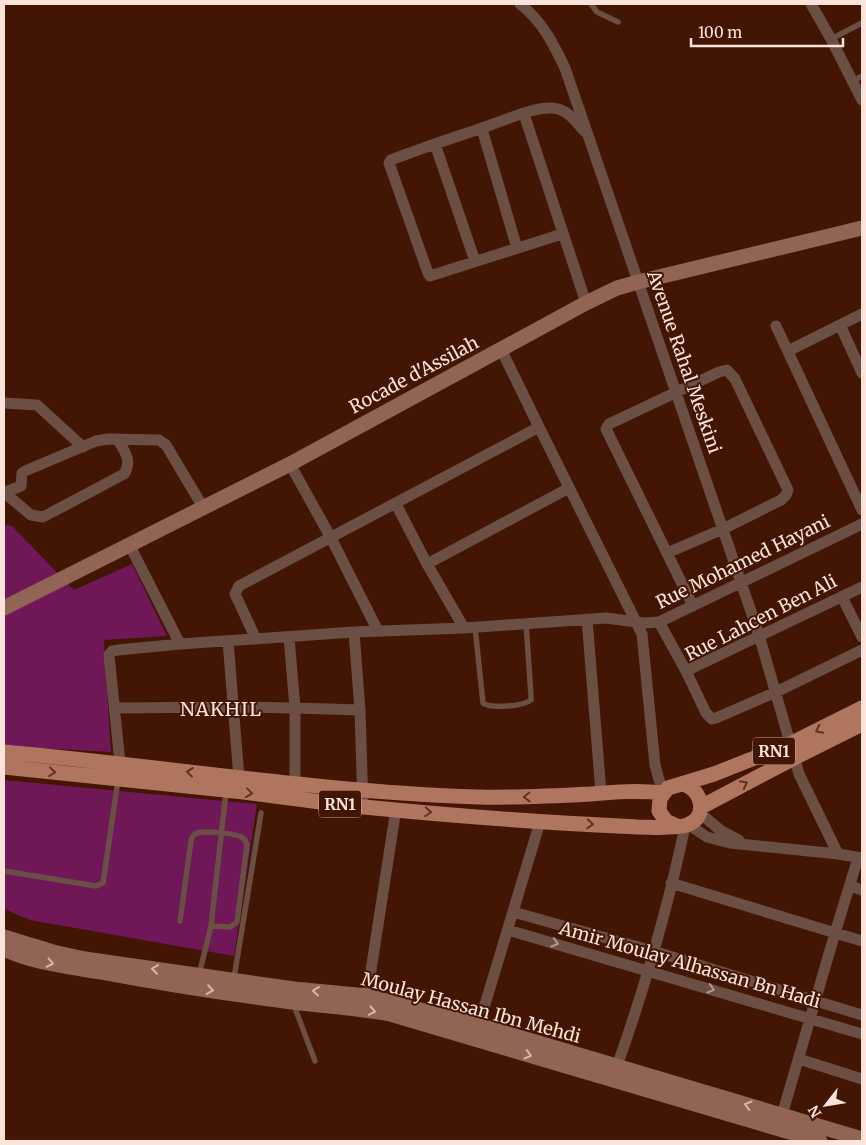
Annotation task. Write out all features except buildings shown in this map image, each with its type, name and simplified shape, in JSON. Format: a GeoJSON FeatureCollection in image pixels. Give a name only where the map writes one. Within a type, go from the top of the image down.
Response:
{"type":"FeatureCollection","features":[{"type":"Feature","properties":{"kind":"main road","name":"RN1"},"geometry":{"type":"LineString","coordinates":[[4,767],[226,790],[363,807],[540,822],[643,827],[684,826],[693,822],[700,810],[862,708]]}},
{"type":"Feature","properties":{"kind":"main road","name":"RN1"},"geometry":{"type":"LineString","coordinates":[[4,752],[120,763],[295,785],[479,797],[538,797],[648,791],[664,792],[673,785],[682,784],[792,751],[862,724]]}},
{"type":"Feature","properties":{"kind":"main road"},"geometry":{"type":"LineString","coordinates":[[682,784],[693,788],[696,792],[701,802],[700,810]]}},
{"type":"Feature","properties":{"kind":"main road"},"geometry":{"type":"LineString","coordinates":[[664,792],[659,805],[660,811],[666,821],[684,826]]}},
{"type":"Feature","properties":{"kind":"street","name":"Avenue Rahal Meskini"},"geometry":{"type":"LineString","coordinates":[[520,4],[531,12],[544,27],[565,68],[760,635],[802,783],[838,854]]}},
{"type":"Feature","properties":{"kind":"street"},"geometry":{"type":"LineString","coordinates":[[811,4],[857,78],[862,100]]}},
{"type":"Feature","properties":{"kind":"street"},"geometry":{"type":"LineString","coordinates":[[562,234],[432,276],[429,274],[389,165],[391,160],[435,144],[547,108],[558,109],[573,118],[588,136]]}},
{"type":"Feature","properties":{"kind":"street"},"geometry":{"type":"LineString","coordinates":[[524,114],[586,303]]}},
{"type":"Feature","properties":{"kind":"street"},"geometry":{"type":"LineString","coordinates":[[482,128],[517,248]]}},
{"type":"Feature","properties":{"kind":"street"},"geometry":{"type":"LineString","coordinates":[[435,144],[475,261]]}},
{"type":"Feature","properties":{"kind":"street","name":"Rocade d'Assilah"},"geometry":{"type":"LineString","coordinates":[[4,608],[290,464],[617,288],[862,228]]}},
{"type":"Feature","properties":{"kind":"street"},"geometry":{"type":"LineString","coordinates":[[788,351],[862,314]]}},
{"type":"Feature","properties":{"kind":"street"},"geometry":{"type":"LineString","coordinates":[[840,325],[862,372]]}},
{"type":"Feature","properties":{"kind":"street"},"geometry":{"type":"LineString","coordinates":[[776,326],[862,510]]}},
{"type":"Feature","properties":{"kind":"street"},"geometry":{"type":"LineString","coordinates":[[501,349],[638,623],[643,642],[655,765],[664,792]]}},
{"type":"Feature","properties":{"kind":"street"},"geometry":{"type":"LineString","coordinates":[[667,553],[723,529],[781,500],[788,490],[731,373],[723,370],[610,424],[606,429],[693,606]]}},
{"type":"Feature","properties":{"kind":"street"},"geometry":{"type":"LineString","coordinates":[[4,403],[37,405],[83,447]]}},
{"type":"Feature","properties":{"kind":"street"},"geometry":{"type":"LineString","coordinates":[[256,638],[236,597],[235,592],[237,588],[539,427]]}},
{"type":"Feature","properties":{"kind":"street"},"geometry":{"type":"LineString","coordinates":[[117,439],[127,454],[129,463],[124,474],[43,517],[31,515],[7,495],[8,491],[21,486],[22,473],[25,470],[102,440],[117,439],[162,441],[203,507]]}},
{"type":"Feature","properties":{"kind":"street"},"geometry":{"type":"LineString","coordinates":[[290,464],[331,538],[378,631]]}},
{"type":"Feature","properties":{"kind":"street"},"geometry":{"type":"LineString","coordinates":[[427,564],[569,488]]}},
{"type":"Feature","properties":{"kind":"street"},"geometry":{"type":"LineString","coordinates":[[396,504],[427,564],[469,627]]}},
{"type":"Feature","properties":{"kind":"street","name":"Rue Mohamed Hayani"},"geometry":{"type":"LineString","coordinates":[[115,708],[109,657],[111,652],[118,650],[256,638],[586,619],[614,618],[638,623],[659,622],[862,524]]}},
{"type":"Feature","properties":{"kind":"street"},"geometry":{"type":"LineString","coordinates":[[129,544],[180,644]]}},
{"type":"Feature","properties":{"kind":"street","name":"Rue Lahcen Ben Ali"},"geometry":{"type":"LineString","coordinates":[[776,692],[712,719],[706,713],[686,671],[862,587]]}},
{"type":"Feature","properties":{"kind":"street"},"geometry":{"type":"LineString","coordinates":[[842,597],[862,637]]}},
{"type":"Feature","properties":{"kind":"street"},"geometry":{"type":"LineString","coordinates":[[586,619],[601,793]]}},
{"type":"Feature","properties":{"kind":"street"},"geometry":{"type":"LineString","coordinates":[[659,622],[686,671]]}},
{"type":"Feature","properties":{"kind":"street"},"geometry":{"type":"LineString","coordinates":[[354,632],[360,710],[363,807]]}},
{"type":"Feature","properties":{"kind":"street"},"geometry":{"type":"LineString","coordinates":[[289,637],[295,708],[295,785]]}},
{"type":"Feature","properties":{"kind":"street"},"geometry":{"type":"LineString","coordinates":[[228,641],[239,778]]}},
{"type":"Feature","properties":{"kind":"street"},"geometry":{"type":"LineString","coordinates":[[776,692],[862,650]]}},
{"type":"Feature","properties":{"kind":"street"},"geometry":{"type":"LineString","coordinates":[[120,763],[115,708],[233,707],[360,710]]}},
{"type":"Feature","properties":{"kind":"street"},"geometry":{"type":"LineString","coordinates":[[367,996],[396,809]]}},
{"type":"Feature","properties":{"kind":"street"},"geometry":{"type":"LineString","coordinates":[[700,810],[720,830],[745,843]]}},
{"type":"Feature","properties":{"kind":"street"},"geometry":{"type":"LineString","coordinates":[[476,1033],[540,822]]}},
{"type":"Feature","properties":{"kind":"street"},"geometry":{"type":"LineString","coordinates":[[615,1074],[653,951],[684,826],[707,837],[730,843],[745,843],[860,858],[835,933],[780,1122]]}},
{"type":"Feature","properties":{"kind":"street"},"geometry":{"type":"LineString","coordinates":[[671,883],[862,941]]}},
{"type":"Feature","properties":{"kind":"street"},"geometry":{"type":"LineString","coordinates":[[850,886],[862,890]]}},
{"type":"Feature","properties":{"kind":"street"},"geometry":{"type":"LineString","coordinates":[[513,912],[653,951],[862,1015]]}},
{"type":"Feature","properties":{"kind":"street","name":"Amir Moulay Alhassan Bn Hadi"},"geometry":{"type":"LineString","coordinates":[[508,930],[862,1034]]}},
{"type":"Feature","properties":{"kind":"street","name":"Moulay Hassan Ibn Mehdi"},"geometry":{"type":"LineString","coordinates":[[4,937],[53,952],[85,959],[234,980],[294,995],[476,1033]]}},
{"type":"Feature","properties":{"kind":"street","name":"Moulay Hassan Ibn Mehdi"},"geometry":{"type":"LineString","coordinates":[[4,949],[14,954],[52,964],[143,980],[294,995],[367,996],[476,1033],[780,1122],[862,1138]]}},
{"type":"Feature","properties":{"kind":"street"},"geometry":{"type":"LineString","coordinates":[[799,1060],[862,1079]]}},
{"type":"Feature","properties":{"kind":"street","name":"Moulay Hassan Ibn Mehdi"},"geometry":{"type":"LineString","coordinates":[[780,1122],[820,1141]]}},
{"type":"Feature","properties":{"kind":"lane"},"geometry":{"type":"LineString","coordinates":[[590,4],[597,12],[618,22]]}},
{"type":"Feature","properties":{"kind":"lane"},"geometry":{"type":"LineString","coordinates":[[831,39],[862,23]]}},
{"type":"Feature","properties":{"kind":"lane"},"geometry":{"type":"LineString","coordinates":[[469,627],[483,703],[489,706],[525,704],[531,700],[526,623]]}},
{"type":"Feature","properties":{"kind":"lane"},"geometry":{"type":"LineString","coordinates":[[4,871],[96,886],[103,883],[118,779]]}},
{"type":"Feature","properties":{"kind":"lane"},"geometry":{"type":"LineString","coordinates":[[199,975],[212,926],[226,790]]}},
{"type":"Feature","properties":{"kind":"lane"},"geometry":{"type":"LineString","coordinates":[[234,980],[261,813]]}},
{"type":"Feature","properties":{"kind":"lane"},"geometry":{"type":"LineString","coordinates":[[180,921],[193,836],[201,832],[241,836],[245,840],[246,845],[237,922],[230,927],[212,926]]}},
{"type":"Feature","properties":{"kind":"lane"},"geometry":{"type":"LineString","coordinates":[[294,995],[315,1061]]}},
{"type":"Feature","properties":{"kind":"shaded area"},"geometry":{"type":"Polygon","coordinates":[[[4,524],[12,526],[74,590],[132,564],[167,636],[104,640],[111,752],[4,746],[4,524]]]}},
{"type":"Feature","properties":{"kind":"shaded area"},"geometry":{"type":"Polygon","coordinates":[[[4,780],[257,804],[234,956],[30,920],[4,909],[4,780]]]}},
{"type":"Feature","properties":{"kind":"district","name":"NAKHIL"},"geometry":{"type":"Point","coordinates":[221,709]}}]}
